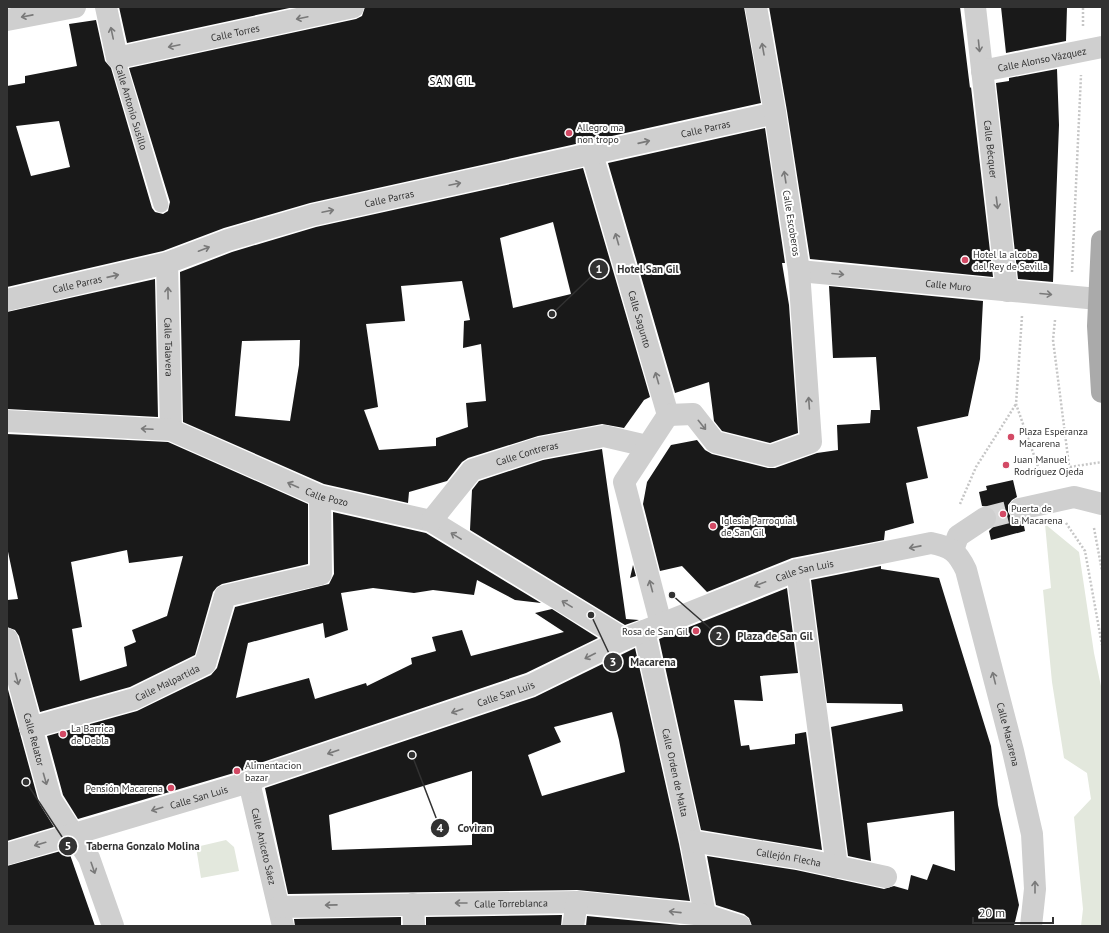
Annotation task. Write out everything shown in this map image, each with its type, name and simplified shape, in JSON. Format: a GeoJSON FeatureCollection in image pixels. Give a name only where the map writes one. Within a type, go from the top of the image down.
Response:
{"type":"FeatureCollection","features":[{"type":"Feature","properties":{"kind":"main road"},"geometry":{"type":"LineString","coordinates":[[1102,241],[1098,299],[1102,392]]}},
{"type":"Feature","properties":{"kind":"street"},"geometry":{"type":"LineString","coordinates":[[7,20],[75,7]]}},
{"type":"Feature","properties":{"kind":"street","name":"Calle Antonio Susillo"},"geometry":{"type":"LineString","coordinates":[[106,7],[117,58]]}},
{"type":"Feature","properties":{"kind":"street","name":"Calle Torres"},"geometry":{"type":"LineString","coordinates":[[117,58],[353,7]]}},
{"type":"Feature","properties":{"kind":"street","name":"Calle Escoberos"},"geometry":{"type":"LineString","coordinates":[[668,415],[693,414],[715,442],[772,456],[812,442],[799,271],[775,113],[756,7]]}},
{"type":"Feature","properties":{"kind":"street","name":"Calle Bécquer"},"geometry":{"type":"LineString","coordinates":[[975,7],[982,70],[1016,291]]}},
{"type":"Feature","properties":{"kind":"street","name":"Calle Alonso Vázquez"},"geometry":{"type":"LineString","coordinates":[[982,70],[1102,47]]}},
{"type":"Feature","properties":{"kind":"street","name":"Calle Parras"},"geometry":{"type":"LineString","coordinates":[[7,300],[167,263],[228,240],[313,215],[775,113]]}},
{"type":"Feature","properties":{"kind":"street","name":"Calle Sagunto"},"geometry":{"type":"LineString","coordinates":[[592,154],[668,415]]}},
{"type":"Feature","properties":{"kind":"street","name":"Calle Talavera"},"geometry":{"type":"LineString","coordinates":[[167,263],[171,430]]}},
{"type":"Feature","properties":{"kind":"street","name":"Calle Muro"},"geometry":{"type":"LineString","coordinates":[[799,271],[1098,299]]}},
{"type":"Feature","properties":{"kind":"street","name":"Calle Orden de Malta"},"geometry":{"type":"LineString","coordinates":[[668,415],[624,482],[643,631],[692,841],[705,915]]}},
{"type":"Feature","properties":{"kind":"street","name":"Calle Pozo"},"geometry":{"type":"LineString","coordinates":[[7,421],[171,430],[320,496],[431,521],[643,631]]}},
{"type":"Feature","properties":{"kind":"street","name":"Calle Contreras"},"geometry":{"type":"LineString","coordinates":[[431,521],[472,470],[540,448],[604,436],[647,446]]}},
{"type":"Feature","properties":{"kind":"street","name":"Calle Malpartida"},"geometry":{"type":"LineString","coordinates":[[30,728],[134,699],[205,664],[225,596],[321,574],[320,496]]}},
{"type":"Feature","properties":{"kind":"street"},"geometry":{"type":"LineString","coordinates":[[1020,509],[1074,497],[1102,504]]}},
{"type":"Feature","properties":{"kind":"street"},"geometry":{"type":"LineString","coordinates":[[956,543],[985,518]]}},
{"type":"Feature","properties":{"kind":"street","name":"Calle San Luis"},"geometry":{"type":"LineString","coordinates":[[7,854],[249,782],[261,776],[531,686],[643,631],[796,570],[931,543],[956,543]]}},
{"type":"Feature","properties":{"kind":"street","name":"Calle Macarena"},"geometry":{"type":"LineString","coordinates":[[956,543],[966,570],[1013,751],[1032,834],[1035,889],[1031,926]]}},
{"type":"Feature","properties":{"kind":"street"},"geometry":{"type":"LineString","coordinates":[[796,570],[838,867]]}},
{"type":"Feature","properties":{"kind":"street","name":"Calle Relator"},"geometry":{"type":"LineString","coordinates":[[7,640],[51,800],[89,858],[113,926]]}},
{"type":"Feature","properties":{"kind":"street","name":"Calle Aniceto Sáez"},"geometry":{"type":"LineString","coordinates":[[249,782],[281,914]]}},
{"type":"Feature","properties":{"kind":"street","name":"Callejón Flecha"},"geometry":{"type":"LineString","coordinates":[[692,841],[798,858],[886,877]]}},
{"type":"Feature","properties":{"kind":"street"},"geometry":{"type":"LineString","coordinates":[[573,926],[577,902]]}},
{"type":"Feature","properties":{"kind":"street","name":"Calle Torreblanca"},"geometry":{"type":"LineString","coordinates":[[281,914],[413,904],[577,902],[705,915],[740,926]]}},
{"type":"Feature","properties":{"kind":"street"},"geometry":{"type":"LineString","coordinates":[[413,904],[414,926]]}},
{"type":"Feature","properties":{"kind":"lane","name":"Calle Antonio Susillo"},"geometry":{"type":"LineString","coordinates":[[117,58],[162,205]]}},
{"type":"Feature","properties":{"kind":"path"},"geometry":{"type":"LineString","coordinates":[[1072,274],[1081,74]]}},
{"type":"Feature","properties":{"kind":"path"},"geometry":{"type":"LineString","coordinates":[[1016,291],[1016,404],[1051,502],[1085,552],[1102,645]]}},
{"type":"Feature","properties":{"kind":"path"},"geometry":{"type":"LineString","coordinates":[[1055,319],[1053,340],[1074,497],[1094,526],[1102,571]]}},
{"type":"Feature","properties":{"kind":"path"},"geometry":{"type":"LineString","coordinates":[[956,543],[960,500],[976,467],[1016,404]]}},
{"type":"Feature","properties":{"kind":"path"},"geometry":{"type":"LineString","coordinates":[[1070,467],[1102,462]]}},
{"type":"Feature","properties":{"kind":"shaded area"},"geometry":{"type":"Polygon","coordinates":[[[1045,524],[1079,552],[1094,653],[1102,691],[1102,926],[1081,926],[1083,909],[1074,817],[1091,799],[1087,773],[1064,758],[1052,682],[1043,590],[1051,588],[1045,524]]]}},
{"type":"Feature","properties":{"kind":"shaded area"},"geometry":{"type":"Polygon","coordinates":[[[226,840],[234,847],[239,871],[201,878],[196,847],[226,840]]]}},
{"type":"Feature","properties":{"kind":"building"},"geometry":{"type":"Polygon","coordinates":[[[119,7],[294,7],[127,43],[119,7]]]}},
{"type":"Feature","properties":{"kind":"building"},"geometry":{"type":"Polygon","coordinates":[[[365,7],[744,7],[761,103],[310,203],[224,228],[163,251],[7,287],[7,86],[25,83],[25,76],[77,66],[69,24],[96,20],[105,61],[111,68],[152,208],[155,212],[163,214],[168,211],[170,202],[129,68],[356,19],[362,16],[365,7]],[[59,121],[16,126],[31,176],[70,167],[59,121]]]}},
{"type":"Feature","properties":{"kind":"building"},"geometry":{"type":"Polygon","coordinates":[[[769,7],[960,7],[970,88],[971,87],[993,277],[810,259],[769,7]]]}},
{"type":"Feature","properties":{"kind":"building"},"geometry":{"type":"Polygon","coordinates":[[[1001,7],[1067,7],[1066,41],[1006,53],[1001,7]]]}},
{"type":"Feature","properties":{"kind":"building"},"geometry":{"type":"Polygon","coordinates":[[[1057,69],[1059,125],[1053,282],[1018,279],[996,83],[1009,81],[1009,78],[1057,69]]]}},
{"type":"Feature","properties":{"kind":"building"},"geometry":{"type":"Polygon","coordinates":[[[765,128],[785,263],[782,263],[789,305],[798,433],[770,443],[722,431],[714,421],[709,382],[675,393],[608,163],[765,128]]]}},
{"type":"Feature","properties":{"kind":"building"},"geometry":{"type":"Polygon","coordinates":[[[583,168],[650,397],[644,400],[624,428],[602,424],[538,436],[468,458],[462,462],[447,481],[409,492],[408,503],[324,484],[183,422],[180,272],[232,252],[316,227],[583,168]],[[553,222],[500,238],[513,308],[571,294],[553,222]],[[462,281],[401,286],[405,321],[366,324],[378,407],[364,410],[379,450],[436,446],[436,438],[468,427],[466,403],[486,401],[481,344],[463,348],[464,321],[470,320],[462,281]],[[300,340],[242,341],[235,416],[290,421],[299,365],[300,340]]]}},
{"type":"Feature","properties":{"kind":"building"},"geometry":{"type":"Polygon","coordinates":[[[155,279],[158,417],[7,409],[7,312],[155,279]]]}},
{"type":"Feature","properties":{"kind":"building"},"geometry":{"type":"Polygon","coordinates":[[[829,286],[983,301],[980,359],[968,416],[917,427],[928,478],[906,483],[914,523],[885,531],[884,540],[792,558],[707,592],[682,566],[660,571],[643,504],[647,482],[671,445],[697,440],[705,450],[712,454],[768,468],[775,468],[817,453],[838,450],[837,425],[870,423],[871,410],[880,410],[876,357],[833,358],[829,286]]]}},
{"type":"Feature","properties":{"kind":"building"},"geometry":{"type":"Polygon","coordinates":[[[7,434],[168,442],[308,504],[308,564],[222,584],[217,587],[213,592],[195,655],[130,687],[40,712],[19,636],[15,630],[7,627],[7,600],[18,599],[7,547],[7,434]],[[127,550],[71,562],[82,627],[72,629],[80,681],[127,666],[124,647],[136,642],[132,630],[167,616],[183,556],[129,563],[127,550]]]}},
{"type":"Feature","properties":{"kind":"building"},"geometry":{"type":"Polygon","coordinates":[[[602,449],[626,619],[639,620],[625,625],[470,530],[472,490],[479,481],[543,460],[602,449]]]}},
{"type":"Feature","properties":{"kind":"building","name":"Puerta de la Macarena"},"geometry":{"type":"Polygon","coordinates":[[[1013,480],[1017,497],[1008,505],[1008,512],[1016,521],[1023,521],[1025,531],[991,540],[989,531],[996,524],[997,517],[995,511],[991,507],[982,506],[979,492],[987,490],[986,486],[1013,480]]]}},
{"type":"Feature","properties":{"kind":"building"},"geometry":{"type":"Polygon","coordinates":[[[333,512],[426,533],[541,603],[515,600],[477,580],[474,595],[433,590],[414,593],[373,588],[341,593],[348,630],[325,638],[323,623],[248,643],[236,698],[309,678],[315,699],[366,683],[367,686],[412,664],[411,658],[436,651],[432,637],[462,630],[471,656],[564,632],[535,613],[552,609],[598,638],[526,673],[257,764],[244,770],[78,819],[63,795],[47,736],[137,711],[211,675],[217,668],[235,607],[329,584],[334,574],[333,512]]]}},
{"type":"Feature","properties":{"kind":"building"},"geometry":{"type":"Polygon","coordinates":[[[633,565],[636,576],[630,578],[633,565]]]}},
{"type":"Feature","properties":{"kind":"building"},"geometry":{"type":"Polygon","coordinates":[[[881,566],[881,569],[939,578],[991,746],[998,805],[1019,905],[1014,926],[752,926],[749,918],[744,914],[716,905],[707,856],[796,870],[884,889],[894,886],[908,890],[911,875],[927,880],[933,864],[955,871],[954,811],[867,823],[871,861],[848,856],[831,727],[903,711],[902,704],[827,703],[811,580],[881,566]]]}},
{"type":"Feature","properties":{"kind":"building"},"geometry":{"type":"Polygon","coordinates":[[[787,588],[798,673],[760,676],[763,701],[734,700],[741,746],[749,745],[750,750],[795,744],[795,734],[806,732],[822,850],[701,830],[659,639],[787,588]]]}},
{"type":"Feature","properties":{"kind":"building"},"geometry":{"type":"Polygon","coordinates":[[[635,648],[679,844],[690,901],[577,890],[288,894],[265,788],[535,697],[635,648]],[[612,712],[554,727],[561,742],[528,755],[542,796],[625,772],[612,712]],[[472,771],[329,815],[332,850],[472,845],[472,771]]]}},
{"type":"Feature","properties":{"kind":"building"},"geometry":{"type":"Polygon","coordinates":[[[7,686],[39,803],[54,827],[7,841],[7,686]]]}},
{"type":"Feature","properties":{"kind":"building"},"geometry":{"type":"Polygon","coordinates":[[[68,849],[95,926],[7,926],[7,866],[68,849]]]}},
{"type":"Feature","properties":{"kind":"building"},"geometry":{"type":"Polygon","coordinates":[[[562,915],[561,926],[426,926],[426,917],[562,915]]]}},
{"type":"Feature","properties":{"kind":"building"},"geometry":{"type":"Polygon","coordinates":[[[587,916],[690,926],[586,926],[587,916]]]}},
{"type":"Feature","properties":{"kind":"building"},"geometry":{"type":"Polygon","coordinates":[[[401,917],[401,926],[295,926],[294,919],[401,917]]]}},
{"type":"Feature","properties":{"kind":"tunnel"},"geometry":{"type":"LineString","coordinates":[[985,518],[1020,509]]}},
{"type":"Feature","properties":{"kind":"place","name":"Allegro ma non tropo"},"geometry":{"type":"Point","coordinates":[569,133]}},
{"type":"Feature","properties":{"kind":"place","name":"Hotel la alcoba del Rey de Sevilla"},"geometry":{"type":"Point","coordinates":[965,260]}},
{"type":"Feature","properties":{"kind":"place","name":"Hotel San Gil"},"geometry":{"type":"Point","coordinates":[552,314]}},
{"type":"Feature","properties":{"kind":"place","name":"Plaza Esperanza Macarena"},"geometry":{"type":"Point","coordinates":[1011,437]}},
{"type":"Feature","properties":{"kind":"place","name":"Juan Manuel Rodríguez Ojeda"},"geometry":{"type":"Point","coordinates":[1006,465]}},
{"type":"Feature","properties":{"kind":"place","name":"Puerta de la Macarena"},"geometry":{"type":"Point","coordinates":[1003,514]}},
{"type":"Feature","properties":{"kind":"place","name":"Iglesia Parroquial de San Gil"},"geometry":{"type":"Point","coordinates":[713,526]}},
{"type":"Feature","properties":{"kind":"place","name":"Plaza de San Gil"},"geometry":{"type":"Point","coordinates":[672,595]}},
{"type":"Feature","properties":{"kind":"place","name":"Macarena"},"geometry":{"type":"Point","coordinates":[591,615]}},
{"type":"Feature","properties":{"kind":"place","name":"Rosa de San Gil"},"geometry":{"type":"Point","coordinates":[696,631]}},
{"type":"Feature","properties":{"kind":"place","name":"La Barrica de Debla"},"geometry":{"type":"Point","coordinates":[63,734]}},
{"type":"Feature","properties":{"kind":"place","name":"Coviran"},"geometry":{"type":"Point","coordinates":[412,755]}},
{"type":"Feature","properties":{"kind":"place","name":"Alimentacion bazar"},"geometry":{"type":"Point","coordinates":[237,771]}},
{"type":"Feature","properties":{"kind":"place","name":"Taberna Gonzalo Molina"},"geometry":{"type":"Point","coordinates":[26,782]}},
{"type":"Feature","properties":{"kind":"place","name":"Pensión Macarena"},"geometry":{"type":"Point","coordinates":[171,788]}},
{"type":"Feature","properties":{"kind":"district","name":"SAN GIL"},"geometry":{"type":"Point","coordinates":[452,81]}}]}
